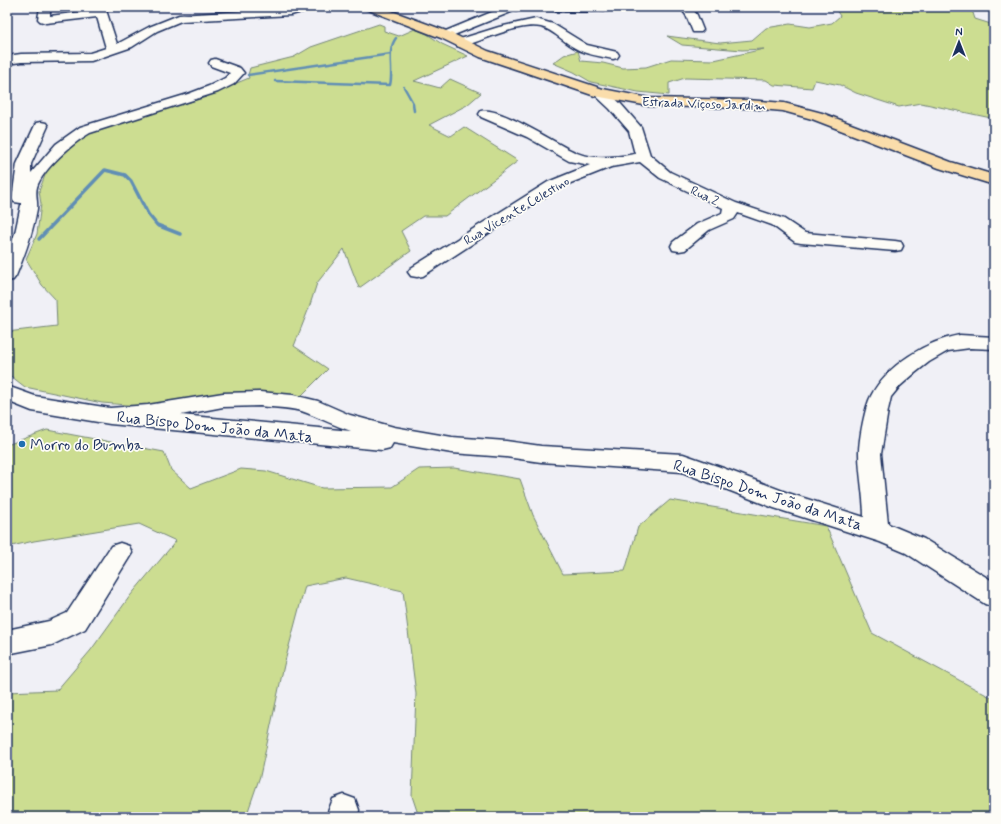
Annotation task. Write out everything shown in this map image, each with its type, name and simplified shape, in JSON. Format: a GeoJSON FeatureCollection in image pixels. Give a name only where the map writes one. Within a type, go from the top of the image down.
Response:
{"type":"FeatureCollection","features":[{"type":"Feature","properties":{"kind":"main road","name":"Estrada Viçoso Jardim"},"geometry":{"type":"LineString","coordinates":[[370,7],[445,35],[484,54],[600,93],[649,102],[746,104],[784,107],[817,116],[945,165],[994,180]]}},
{"type":"Feature","properties":{"kind":"street"},"geometry":{"type":"LineString","coordinates":[[45,7],[44,19],[46,20],[101,10],[113,50]]}},
{"type":"Feature","properties":{"kind":"street"},"geometry":{"type":"LineString","coordinates":[[7,60],[27,58],[84,57],[113,50],[138,39],[153,29],[179,18],[291,12],[308,7]]}},
{"type":"Feature","properties":{"kind":"street"},"geometry":{"type":"LineString","coordinates":[[445,35],[509,9],[524,7]]}},
{"type":"Feature","properties":{"kind":"street"},"geometry":{"type":"LineString","coordinates":[[546,7],[617,7]]}},
{"type":"Feature","properties":{"kind":"street"},"geometry":{"type":"LineString","coordinates":[[685,7],[692,15],[697,30]]}},
{"type":"Feature","properties":{"kind":"street"},"geometry":{"type":"LineString","coordinates":[[461,43],[512,27],[543,23],[562,33],[584,49],[613,55]]}},
{"type":"Feature","properties":{"kind":"street"},"geometry":{"type":"LineString","coordinates":[[18,198],[54,154],[69,140],[84,130],[186,99],[221,85],[236,76],[238,73],[214,63]]}},
{"type":"Feature","properties":{"kind":"street"},"geometry":{"type":"LineString","coordinates":[[600,93],[616,106],[636,130],[643,157]]}},
{"type":"Feature","properties":{"kind":"street"},"geometry":{"type":"LineString","coordinates":[[486,114],[532,134],[574,158],[608,162]]}},
{"type":"Feature","properties":{"kind":"street"},"geometry":{"type":"LineString","coordinates":[[7,276],[18,254],[26,224],[18,198],[24,164],[41,126]]}},
{"type":"Feature","properties":{"kind":"street","name":"Rua Vicente Celestino"},"geometry":{"type":"LineString","coordinates":[[417,272],[553,185],[608,162],[643,157]]}},
{"type":"Feature","properties":{"kind":"street","name":"Rua 2"},"geometry":{"type":"LineString","coordinates":[[643,157],[665,175],[730,206],[731,213],[728,216],[703,227],[679,246]]}},
{"type":"Feature","properties":{"kind":"street"},"geometry":{"type":"LineString","coordinates":[[730,206],[778,222],[800,238],[895,246]]}},
{"type":"Feature","properties":{"kind":"street"},"geometry":{"type":"LineString","coordinates":[[876,530],[877,513],[870,453],[876,414],[879,401],[883,393],[909,368],[940,346],[957,342],[977,341],[994,343]]}},
{"type":"Feature","properties":{"kind":"street"},"geometry":{"type":"LineString","coordinates":[[7,393],[32,403],[110,416]]}},
{"type":"Feature","properties":{"kind":"street","name":"Rua Bispo Dom João da Mata"},"geometry":{"type":"LineString","coordinates":[[110,416],[148,413],[222,400],[260,399],[293,402],[311,406],[344,421],[394,435],[452,446]]}},
{"type":"Feature","properties":{"kind":"street"},"geometry":{"type":"LineString","coordinates":[[7,407],[26,409],[32,403]]}},
{"type":"Feature","properties":{"kind":"street","name":"Rua Bispo Dom João da Mata"},"geometry":{"type":"LineString","coordinates":[[110,416],[344,438],[506,449],[541,454],[683,463],[782,501],[876,530],[915,546],[994,596]]}},
{"type":"Feature","properties":{"kind":"street"},"geometry":{"type":"LineString","coordinates":[[7,642],[52,633],[76,621],[120,553]]}},
{"type":"Feature","properties":{"kind":"green space"},"geometry":{"type":"Polygon","coordinates":[[[853,7],[971,7],[975,19],[994,25],[994,122],[991,118],[921,103],[899,107],[856,93],[840,85],[815,80],[812,88],[774,85],[766,80],[685,78],[669,83],[669,95],[638,92],[591,82],[574,72],[553,63],[564,55],[578,51],[581,61],[603,63],[623,68],[646,67],[671,59],[714,60],[764,49],[742,50],[682,45],[667,36],[720,43],[752,40],[766,28],[790,24],[810,27],[832,23],[840,16],[836,10],[853,7]]]}},
{"type":"Feature","properties":{"kind":"green space"},"geometry":{"type":"Polygon","coordinates":[[[379,24],[384,26],[384,31],[399,36],[415,29],[468,56],[414,81],[440,88],[450,79],[481,93],[467,105],[429,125],[451,136],[464,127],[518,161],[445,216],[423,216],[401,231],[411,251],[359,288],[344,249],[317,283],[294,346],[328,369],[299,398],[215,394],[152,407],[102,403],[25,387],[7,373],[7,332],[57,326],[56,300],[42,285],[26,259],[37,234],[41,204],[39,191],[49,165],[73,141],[100,125],[190,102],[249,78],[248,75],[250,68],[294,57],[311,47],[379,24]]]}},
{"type":"Feature","properties":{"kind":"green space"},"geometry":{"type":"Polygon","coordinates":[[[47,430],[164,452],[171,470],[191,488],[241,469],[266,471],[322,488],[392,487],[419,469],[454,468],[520,479],[533,515],[563,574],[625,571],[638,527],[670,500],[826,526],[872,633],[994,699],[994,817],[419,817],[412,796],[416,694],[403,591],[346,578],[305,586],[284,665],[260,776],[246,817],[7,817],[7,692],[57,690],[91,650],[130,596],[176,541],[139,524],[34,541],[7,547],[7,445],[47,430]]]}},
{"type":"Feature","properties":{"kind":"waterway"},"geometry":{"type":"LineString","coordinates":[[391,54],[391,49],[396,38]]}},
{"type":"Feature","properties":{"kind":"waterway"},"geometry":{"type":"LineString","coordinates":[[248,75],[391,54]]}},
{"type":"Feature","properties":{"kind":"waterway"},"geometry":{"type":"LineString","coordinates":[[275,81],[390,85],[391,54]]}},
{"type":"Feature","properties":{"kind":"waterway"},"geometry":{"type":"LineString","coordinates":[[404,87],[413,103],[414,111]]}},
{"type":"Feature","properties":{"kind":"waterway"},"geometry":{"type":"LineString","coordinates":[[39,239],[105,170],[125,175],[131,181],[148,214],[157,225],[180,234]]}},
{"type":"Feature","properties":{"kind":"place","name":"Morro do Bumba"},"geometry":{"type":"Point","coordinates":[22,444]}}]}
